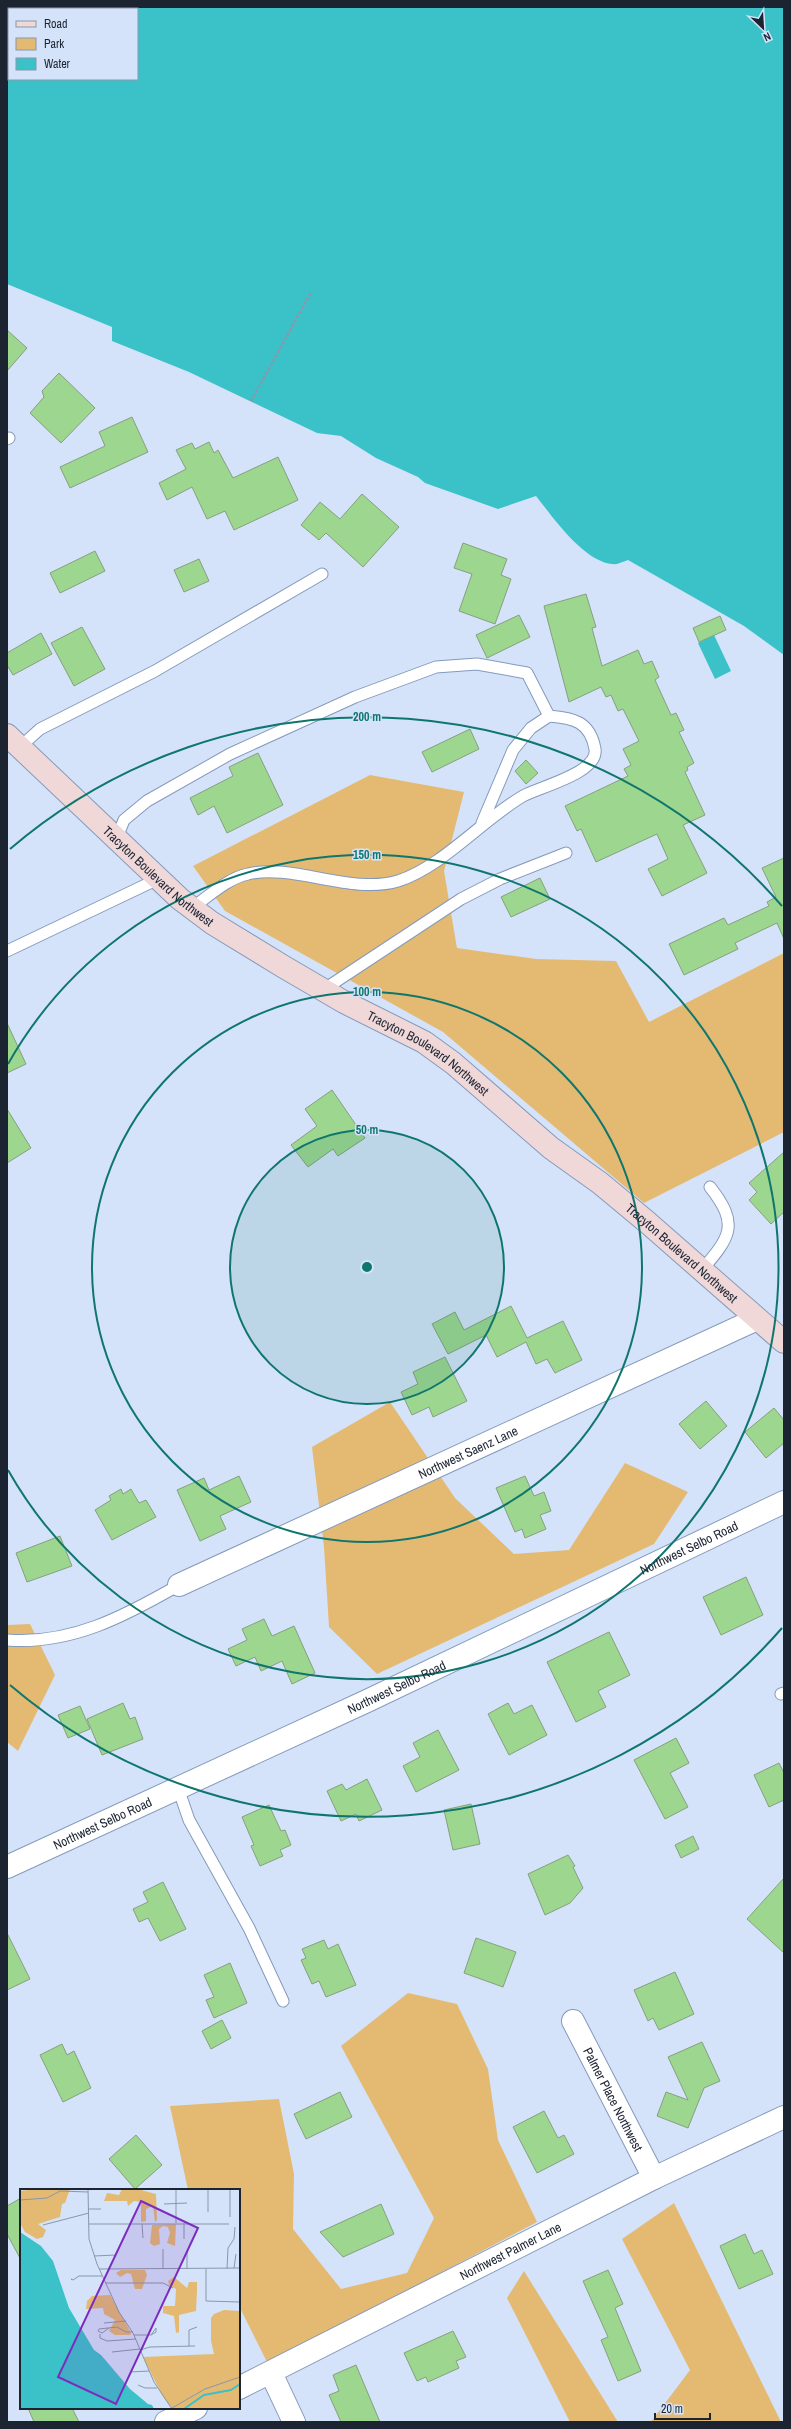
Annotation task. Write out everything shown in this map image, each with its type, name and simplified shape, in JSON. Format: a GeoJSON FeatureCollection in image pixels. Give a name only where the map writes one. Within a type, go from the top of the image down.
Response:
{"type":"FeatureCollection","features":[{"type":"Feature","properties":{"kind":"main road","name":"Tracyton Boulevard Northwest"},"geometry":{"type":"LineString","coordinates":[[12,743],[158,879],[192,908],[258,951],[323,990],[424,1042],[453,1063],[551,1148],[606,1188],[784,1342]]}},
{"type":"Feature","properties":{"kind":"street","name":"Northwest Saenz Lane"},"geometry":{"type":"LineString","coordinates":[[179,1585],[758,1319]]}},
{"type":"Feature","properties":{"kind":"street","name":"Northwest Selbo Road"},"geometry":{"type":"LineString","coordinates":[[7,1867],[367,1701],[784,1502]]}},
{"type":"Feature","properties":{"kind":"street","name":"Palmer Place Northwest"},"geometry":{"type":"LineString","coordinates":[[573,2021],[654,2178]]}},
{"type":"Feature","properties":{"kind":"street","name":"Northwest Palmer Lane"},"geometry":{"type":"LineString","coordinates":[[240,2388],[654,2178],[784,2117]]}},
{"type":"Feature","properties":{"kind":"street"},"geometry":{"type":"LineString","coordinates":[[271,2373],[294,2422]]}},
{"type":"Feature","properties":{"kind":"lane"},"geometry":{"type":"LineString","coordinates":[[12,743],[155,671],[322,574]]}},
{"type":"Feature","properties":{"kind":"lane"},"geometry":{"type":"LineString","coordinates":[[116,840],[124,820],[147,800],[230,754],[355,697],[436,667],[477,664],[527,673],[549,716]]}},
{"type":"Feature","properties":{"kind":"lane"},"geometry":{"type":"LineString","coordinates":[[192,908],[228,882],[247,874],[266,871],[347,883],[376,884],[398,880],[444,855],[482,824],[523,796],[553,782],[573,776],[591,763],[595,751],[590,734],[575,719],[549,716],[531,728],[513,750],[482,824]]}},
{"type":"Feature","properties":{"kind":"lane"},"geometry":{"type":"LineString","coordinates":[[323,990],[461,899],[500,879],[566,853]]}},
{"type":"Feature","properties":{"kind":"lane"},"geometry":{"type":"LineString","coordinates":[[7,951],[158,879]]}},
{"type":"Feature","properties":{"kind":"lane"},"geometry":{"type":"LineString","coordinates":[[702,1270],[724,1242],[730,1224],[722,1201],[710,1188]]}},
{"type":"Feature","properties":{"kind":"lane"},"geometry":{"type":"LineString","coordinates":[[7,1640],[28,1641],[64,1637],[102,1626],[179,1585]]}},
{"type":"Feature","properties":{"kind":"lane"},"geometry":{"type":"LineString","coordinates":[[178,1788],[189,1820],[249,1928],[283,2001]]}},
{"type":"Feature","properties":{"kind":"path"},"geometry":{"type":"LineString","coordinates":[[251,401],[311,292]]}},
{"type":"Feature","properties":{"kind":"green space"},"geometry":{"type":"Polygon","coordinates":[[[370,775],[464,792],[444,871],[457,948],[536,959],[616,961],[649,1022],[784,953],[784,1132],[644,1203],[443,1032],[225,911],[193,866],[370,775]]]}},
{"type":"Feature","properties":{"kind":"green space"},"geometry":{"type":"Polygon","coordinates":[[[390,1402],[455,1498],[514,1554],[569,1550],[625,1463],[688,1492],[654,1544],[377,1674],[329,1627],[324,1547],[312,1447],[390,1402]]]}},
{"type":"Feature","properties":{"kind":"green space"},"geometry":{"type":"Polygon","coordinates":[[[30,1624],[55,1675],[18,1751],[7,1742],[7,1625],[30,1624]]]}},
{"type":"Feature","properties":{"kind":"green space"},"geometry":{"type":"Polygon","coordinates":[[[408,1993],[457,2004],[488,2069],[498,2140],[537,2222],[268,2364],[240,2308],[240,2189],[188,2189],[170,2106],[279,2099],[294,2174],[293,2229],[341,2289],[407,2273],[434,2218],[341,2046],[408,1993]]]}},
{"type":"Feature","properties":{"kind":"green space"},"geometry":{"type":"Polygon","coordinates":[[[674,2203],[781,2422],[651,2422],[690,2370],[622,2239],[674,2203]]]}},
{"type":"Feature","properties":{"kind":"green space"},"geometry":{"type":"Polygon","coordinates":[[[524,2271],[618,2422],[570,2422],[507,2298],[524,2271]]]}},
{"type":"Feature","properties":{"kind":"water"},"geometry":{"type":"Polygon","coordinates":[[[7,7],[784,7],[784,655],[744,626],[628,560],[617,564],[606,563],[594,557],[571,539],[536,496],[498,509],[425,483],[418,477],[376,458],[341,436],[317,433],[189,372],[112,341],[112,327],[7,284],[7,7]]]}},
{"type":"Feature","properties":{"kind":"water"},"geometry":{"type":"Polygon","coordinates":[[[714,635],[731,671],[715,679],[698,643],[714,635]]]}},
{"type":"Feature","properties":{"kind":"building"},"geometry":{"type":"Polygon","coordinates":[[[7,330],[27,348],[7,371],[7,330]]]}},
{"type":"Feature","properties":{"kind":"building"},"geometry":{"type":"Polygon","coordinates":[[[59,373],[95,408],[61,443],[30,413],[44,397],[42,391],[59,373]]]}},
{"type":"Feature","properties":{"kind":"building"},"geometry":{"type":"Polygon","coordinates":[[[132,417],[148,452],[70,488],[60,467],[105,446],[99,432],[132,417]]]}},
{"type":"Feature","properties":{"kind":"building"},"geometry":{"type":"Polygon","coordinates":[[[209,442],[214,453],[218,450],[233,478],[278,457],[298,500],[234,530],[225,511],[207,519],[192,487],[167,500],[159,483],[186,469],[176,450],[192,443],[195,449],[209,442]]]}},
{"type":"Feature","properties":{"kind":"building"},"geometry":{"type":"Polygon","coordinates":[[[362,494],[399,527],[363,567],[326,533],[319,540],[301,525],[320,502],[340,519],[362,494]]]}},
{"type":"Feature","properties":{"kind":"building"},"geometry":{"type":"Polygon","coordinates":[[[463,543],[507,559],[501,575],[511,579],[495,624],[459,611],[472,574],[454,568],[463,543]]]}},
{"type":"Feature","properties":{"kind":"building"},"geometry":{"type":"Polygon","coordinates":[[[95,551],[105,571],[60,593],[50,573],[95,551]]]}},
{"type":"Feature","properties":{"kind":"building"},"geometry":{"type":"Polygon","coordinates":[[[199,559],[209,581],[184,592],[174,570],[199,559]]]}},
{"type":"Feature","properties":{"kind":"building"},"geometry":{"type":"Polygon","coordinates":[[[586,594],[596,627],[592,628],[602,666],[638,650],[644,664],[652,661],[659,677],[655,680],[671,715],[676,713],[684,730],[679,732],[694,763],[687,767],[688,770],[685,772],[705,815],[683,825],[707,873],[662,896],[648,869],[668,859],[657,834],[596,862],[581,829],[577,831],[565,806],[628,776],[624,769],[631,765],[623,749],[639,741],[623,709],[618,711],[611,695],[606,697],[601,687],[569,702],[544,606],[586,594]]]}},
{"type":"Feature","properties":{"kind":"building"},"geometry":{"type":"Polygon","coordinates":[[[519,615],[530,637],[487,658],[476,635],[519,615]]]}},
{"type":"Feature","properties":{"kind":"building"},"geometry":{"type":"Polygon","coordinates":[[[720,616],[726,630],[699,642],[693,628],[720,616]]]}},
{"type":"Feature","properties":{"kind":"building"},"geometry":{"type":"Polygon","coordinates":[[[82,627],[105,669],[74,686],[51,643],[82,627]]]}},
{"type":"Feature","properties":{"kind":"building"},"geometry":{"type":"Polygon","coordinates":[[[41,633],[52,654],[13,675],[7,665],[7,653],[41,633]]]}},
{"type":"Feature","properties":{"kind":"building"},"geometry":{"type":"Polygon","coordinates":[[[470,729],[479,749],[432,772],[422,752],[470,729]]]}},
{"type":"Feature","properties":{"kind":"building"},"geometry":{"type":"Polygon","coordinates":[[[258,753],[283,805],[227,833],[214,806],[198,815],[190,798],[233,776],[229,767],[258,753]]]}},
{"type":"Feature","properties":{"kind":"building"},"geometry":{"type":"Polygon","coordinates":[[[526,760],[538,773],[526,784],[515,771],[526,760]]]}},
{"type":"Feature","properties":{"kind":"building"},"geometry":{"type":"Polygon","coordinates":[[[784,858],[784,939],[777,923],[735,943],[738,949],[684,975],[669,944],[724,918],[728,925],[769,906],[767,902],[776,897],[762,868],[784,858]]]}},
{"type":"Feature","properties":{"kind":"building"},"geometry":{"type":"Polygon","coordinates":[[[540,878],[550,899],[511,917],[501,897],[540,878]]]}},
{"type":"Feature","properties":{"kind":"building"},"geometry":{"type":"Polygon","coordinates":[[[7,1023],[26,1064],[7,1073],[7,1023]]]}},
{"type":"Feature","properties":{"kind":"building"},"geometry":{"type":"Polygon","coordinates":[[[332,1090],[365,1138],[338,1156],[333,1149],[308,1167],[291,1145],[317,1126],[305,1109],[332,1090]]]}},
{"type":"Feature","properties":{"kind":"building"},"geometry":{"type":"Polygon","coordinates":[[[7,1109],[31,1148],[7,1163],[7,1109]]]}},
{"type":"Feature","properties":{"kind":"building"},"geometry":{"type":"Polygon","coordinates":[[[784,1152],[784,1212],[771,1224],[749,1200],[757,1192],[749,1183],[784,1152]]]}},
{"type":"Feature","properties":{"kind":"building"},"geometry":{"type":"Polygon","coordinates":[[[511,1306],[527,1338],[563,1321],[582,1360],[555,1373],[547,1359],[536,1364],[526,1342],[497,1357],[486,1335],[448,1354],[432,1324],[455,1312],[464,1330],[511,1306]]]}},
{"type":"Feature","properties":{"kind":"building"},"geometry":{"type":"Polygon","coordinates":[[[445,1357],[467,1401],[433,1417],[429,1407],[412,1415],[401,1392],[418,1384],[413,1372],[445,1357]]]}},
{"type":"Feature","properties":{"kind":"building"},"geometry":{"type":"Polygon","coordinates":[[[706,1401],[727,1426],[700,1449],[679,1424],[706,1401]]]}},
{"type":"Feature","properties":{"kind":"building"},"geometry":{"type":"Polygon","coordinates":[[[774,1408],[784,1420],[784,1443],[766,1458],[745,1432],[774,1408]]]}},
{"type":"Feature","properties":{"kind":"building"},"geometry":{"type":"Polygon","coordinates":[[[239,1476],[251,1502],[220,1516],[226,1529],[200,1541],[177,1490],[204,1478],[209,1490],[239,1476]]]}},
{"type":"Feature","properties":{"kind":"building"},"geometry":{"type":"Polygon","coordinates":[[[525,1476],[534,1496],[544,1492],[551,1511],[540,1515],[546,1529],[525,1538],[522,1529],[515,1532],[496,1488],[525,1476]]]}},
{"type":"Feature","properties":{"kind":"building"},"geometry":{"type":"Polygon","coordinates":[[[121,1489],[123,1494],[131,1489],[139,1503],[146,1500],[156,1517],[112,1540],[95,1510],[111,1500],[109,1496],[121,1489]]]}},
{"type":"Feature","properties":{"kind":"building"},"geometry":{"type":"Polygon","coordinates":[[[60,1536],[72,1566],[27,1582],[16,1553],[60,1536]]]}},
{"type":"Feature","properties":{"kind":"building"},"geometry":{"type":"Polygon","coordinates":[[[746,1577],[763,1615],[721,1635],[703,1597],[746,1577]]]}},
{"type":"Feature","properties":{"kind":"building"},"geometry":{"type":"Polygon","coordinates":[[[264,1619],[272,1636],[294,1626],[315,1673],[292,1684],[282,1661],[261,1671],[255,1657],[236,1666],[228,1649],[247,1640],[242,1629],[264,1619]]]}},
{"type":"Feature","properties":{"kind":"building"},"geometry":{"type":"Polygon","coordinates":[[[609,1632],[630,1675],[598,1691],[606,1707],[576,1722],[547,1662],[609,1632]]]}},
{"type":"Feature","properties":{"kind":"building"},"geometry":{"type":"Polygon","coordinates":[[[123,1703],[130,1719],[135,1717],[143,1739],[102,1755],[87,1719],[123,1703]]]}},
{"type":"Feature","properties":{"kind":"building"},"geometry":{"type":"Polygon","coordinates":[[[508,1703],[514,1714],[532,1705],[547,1735],[509,1755],[488,1714],[508,1703]]]}},
{"type":"Feature","properties":{"kind":"building"},"geometry":{"type":"Polygon","coordinates":[[[80,1706],[90,1729],[68,1738],[58,1715],[80,1706]]]}},
{"type":"Feature","properties":{"kind":"building"},"geometry":{"type":"Polygon","coordinates":[[[438,1730],[459,1770],[416,1792],[403,1766],[420,1757],[413,1743],[438,1730]]]}},
{"type":"Feature","properties":{"kind":"building"},"geometry":{"type":"Polygon","coordinates":[[[676,1738],[689,1763],[670,1773],[688,1807],[665,1819],[634,1760],[676,1738]]]}},
{"type":"Feature","properties":{"kind":"building"},"geometry":{"type":"Polygon","coordinates":[[[779,1763],[784,1773],[784,1800],[769,1807],[754,1775],[779,1763]]]}},
{"type":"Feature","properties":{"kind":"building"},"geometry":{"type":"Polygon","coordinates":[[[367,1779],[382,1810],[359,1821],[356,1814],[341,1821],[327,1791],[342,1784],[346,1790],[367,1779]]]}},
{"type":"Feature","properties":{"kind":"building"},"geometry":{"type":"Polygon","coordinates":[[[471,1804],[480,1844],[453,1850],[444,1810],[471,1804]]]}},
{"type":"Feature","properties":{"kind":"building"},"geometry":{"type":"Polygon","coordinates":[[[269,1805],[281,1831],[285,1830],[291,1845],[280,1850],[283,1856],[260,1866],[251,1846],[254,1845],[242,1817],[269,1805]]]}},
{"type":"Feature","properties":{"kind":"building"},"geometry":{"type":"Polygon","coordinates":[[[693,1836],[699,1849],[681,1858],[675,1845],[693,1836]]]}},
{"type":"Feature","properties":{"kind":"building"},"geometry":{"type":"Polygon","coordinates":[[[568,1855],[575,1866],[573,1867],[583,1888],[570,1903],[545,1915],[528,1874],[568,1855]]]}},
{"type":"Feature","properties":{"kind":"building"},"geometry":{"type":"Polygon","coordinates":[[[784,1878],[784,1953],[747,1919],[784,1878]]]}},
{"type":"Feature","properties":{"kind":"building"},"geometry":{"type":"Polygon","coordinates":[[[163,1882],[186,1929],[160,1941],[148,1918],[139,1922],[133,1909],[148,1902],[143,1892],[163,1882]]]}},
{"type":"Feature","properties":{"kind":"building"},"geometry":{"type":"Polygon","coordinates":[[[7,1933],[30,1979],[7,1990],[7,1933]]]}},
{"type":"Feature","properties":{"kind":"building"},"geometry":{"type":"Polygon","coordinates":[[[476,1938],[516,1952],[503,1987],[464,1973],[476,1938]]]}},
{"type":"Feature","properties":{"kind":"building"},"geometry":{"type":"Polygon","coordinates":[[[324,1940],[328,1949],[338,1944],[356,1985],[326,1997],[319,1981],[312,1984],[301,1960],[306,1958],[302,1949],[324,1940]]]}},
{"type":"Feature","properties":{"kind":"building"},"geometry":{"type":"Polygon","coordinates":[[[230,1963],[247,2003],[214,2018],[206,2000],[214,1997],[204,1975],[230,1963]]]}},
{"type":"Feature","properties":{"kind":"building"},"geometry":{"type":"Polygon","coordinates":[[[675,1972],[694,2014],[659,2030],[653,2018],[648,2021],[634,1990],[675,1972]]]}},
{"type":"Feature","properties":{"kind":"building"},"geometry":{"type":"Polygon","coordinates":[[[222,2020],[231,2038],[211,2049],[202,2031],[222,2020]]]}},
{"type":"Feature","properties":{"kind":"building"},"geometry":{"type":"Polygon","coordinates":[[[702,2042],[720,2081],[704,2088],[688,2128],[657,2116],[666,2092],[688,2100],[668,2057],[702,2042]]]}},
{"type":"Feature","properties":{"kind":"building"},"geometry":{"type":"Polygon","coordinates":[[[62,2044],[67,2055],[74,2051],[91,2088],[63,2102],[40,2055],[62,2044]]]}},
{"type":"Feature","properties":{"kind":"building"},"geometry":{"type":"Polygon","coordinates":[[[340,2092],[352,2117],[306,2139],[294,2114],[340,2092]]]}},
{"type":"Feature","properties":{"kind":"building"},"geometry":{"type":"Polygon","coordinates":[[[544,2111],[558,2138],[564,2135],[574,2154],[537,2173],[513,2127],[544,2111]]]}},
{"type":"Feature","properties":{"kind":"building"},"geometry":{"type":"Polygon","coordinates":[[[136,2135],[162,2165],[135,2189],[109,2159],[136,2135]]]}},
{"type":"Feature","properties":{"kind":"building"},"geometry":{"type":"Polygon","coordinates":[[[20,2199],[20,2258],[7,2234],[7,2206],[20,2199]]]}},
{"type":"Feature","properties":{"kind":"building"},"geometry":{"type":"Polygon","coordinates":[[[381,2204],[394,2234],[343,2257],[320,2232],[381,2204]]]}},
{"type":"Feature","properties":{"kind":"building"},"geometry":{"type":"Polygon","coordinates":[[[745,2234],[754,2254],[762,2250],[773,2274],[739,2289],[720,2246],[745,2234]]]}},
{"type":"Feature","properties":{"kind":"building"},"geometry":{"type":"Polygon","coordinates":[[[608,2270],[623,2304],[615,2308],[641,2371],[618,2381],[601,2340],[608,2337],[583,2281],[608,2270]]]}},
{"type":"Feature","properties":{"kind":"building"},"geometry":{"type":"Polygon","coordinates":[[[453,2331],[466,2357],[456,2361],[459,2368],[428,2382],[426,2377],[417,2381],[404,2353],[453,2331]]]}},
{"type":"Feature","properties":{"kind":"building"},"geometry":{"type":"Polygon","coordinates":[[[356,2365],[380,2422],[341,2422],[329,2395],[339,2391],[333,2375],[356,2365]]]}},
{"type":"Feature","properties":{"kind":"building"},"geometry":{"type":"Polygon","coordinates":[[[28,2409],[72,2409],[79,2422],[34,2422],[28,2409]]]}}]}
